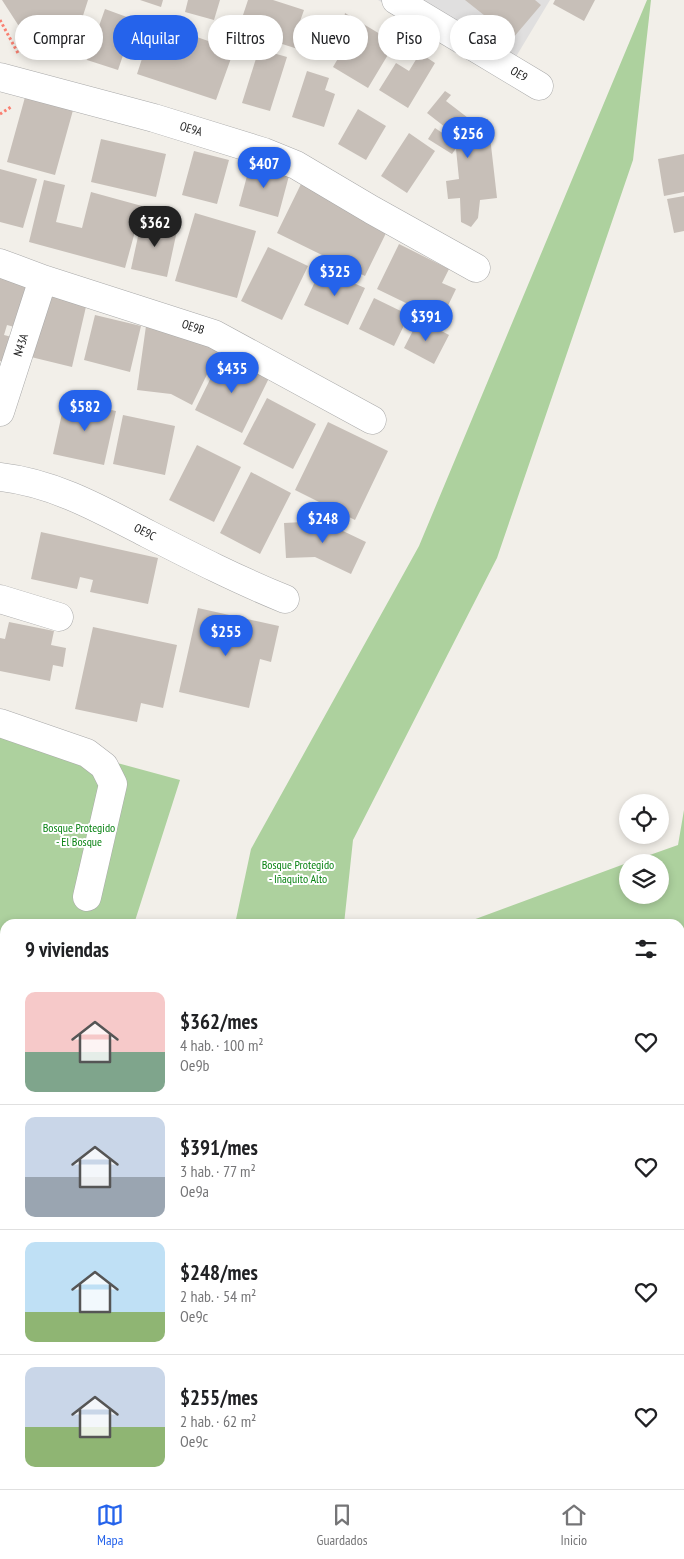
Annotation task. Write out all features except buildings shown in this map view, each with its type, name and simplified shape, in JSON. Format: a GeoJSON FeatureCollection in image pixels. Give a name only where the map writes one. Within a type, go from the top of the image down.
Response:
{"type":"FeatureCollection","features":[{"type":"Feature","properties":{"kind":"street","name":"OE9"},"geometry":{"type":"LineString","coordinates":[[396,0],[539,86]]}},
{"type":"Feature","properties":{"kind":"street","name":"OE9A"},"geometry":{"type":"LineString","coordinates":[[0,77],[154,118],[264,152],[296,165],[476,268]]}},
{"type":"Feature","properties":{"kind":"street","name":"OE9B"},"geometry":{"type":"LineString","coordinates":[[0,263],[43,279],[214,334],[372,420]]}},
{"type":"Feature","properties":{"kind":"street","name":"N43A"},"geometry":{"type":"LineString","coordinates":[[0,412],[43,279]]}},
{"type":"Feature","properties":{"kind":"street","name":"OE9C"},"geometry":{"type":"LineString","coordinates":[[0,477],[20,479],[62,491],[215,568],[285,599]]}},
{"type":"Feature","properties":{"kind":"street"},"geometry":{"type":"LineString","coordinates":[[0,598],[59,617]]}},
{"type":"Feature","properties":{"kind":"street"},"geometry":{"type":"LineString","coordinates":[[0,723],[87,753],[104,766],[113,784],[87,897]]}},
{"type":"Feature","properties":{"kind":"shaded area"},"geometry":{"type":"Polygon","coordinates":[[[378,0],[550,0],[515,58],[515,15],[450,15],[450,43],[440,37],[440,15],[403,15],[378,0]]]}},
{"type":"Feature","properties":{"kind":"shaded area"},"geometry":{"type":"Polygon","coordinates":[[[480,60],[514,60],[505,75],[480,60]]]}},
{"type":"Feature","properties":{"kind":"green space","name":"Bosque Protegido - Iñaquito Alto"},"geometry":{"type":"Polygon","coordinates":[[[647,0],[651,0],[633,160],[497,558],[353,840],[345,919],[236,919],[251,849],[419,546],[647,0]]]}},
{"type":"Feature","properties":{"kind":"green space","name":"Bosque Protegido - El Bosque"},"geometry":{"type":"Polygon","coordinates":[[[0,735],[51,745],[180,780],[136,919],[0,919],[0,735]]]}},
{"type":"Feature","properties":{"kind":"green space"},"geometry":{"type":"Polygon","coordinates":[[[684,810],[684,919],[476,919],[619,866],[619,904],[669,904],[669,854],[653,854],[678,845],[684,810]]]}}]}
